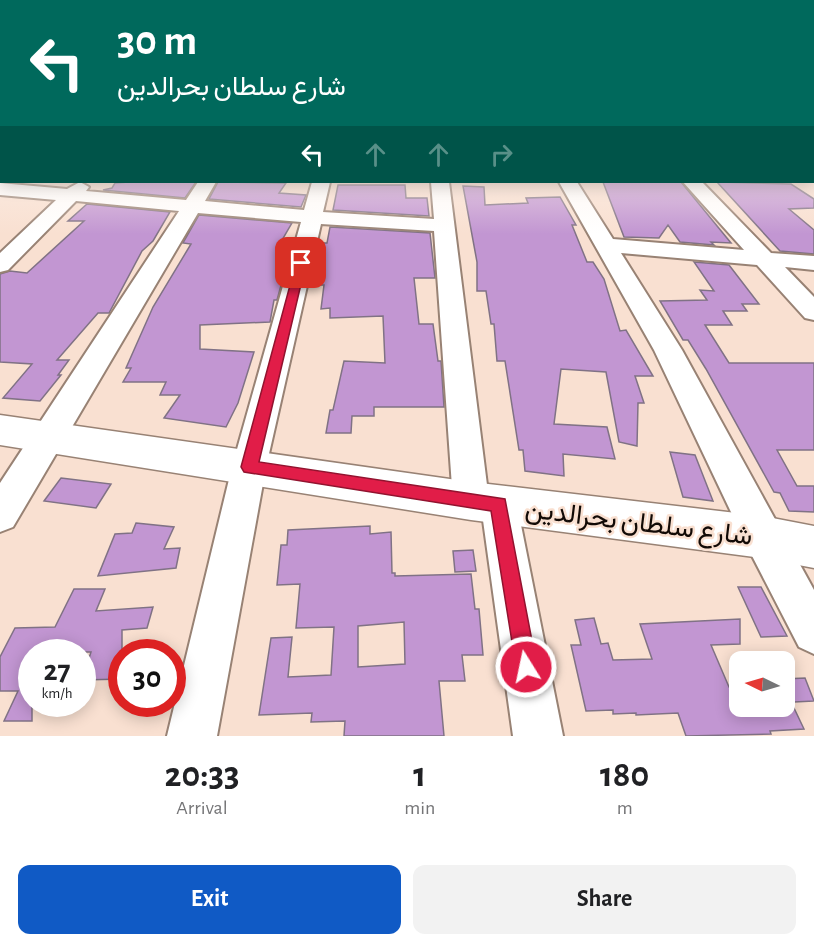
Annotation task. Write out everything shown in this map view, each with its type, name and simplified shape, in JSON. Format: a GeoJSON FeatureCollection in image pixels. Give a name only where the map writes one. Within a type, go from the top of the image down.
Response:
{"type":"FeatureCollection","features":[{"type":"Feature","properties":{"kind":"street"},"geometry":{"type":"LineString","coordinates":[[0,515],[46,437],[206,183]]}},
{"type":"Feature","properties":{"kind":"street"},"geometry":{"type":"LineString","coordinates":[[192,736],[249,467],[321,183]]}},
{"type":"Feature","properties":{"kind":"street"},"geometry":{"type":"LineString","coordinates":[[440,183],[485,503],[538,736]]}},
{"type":"Feature","properties":{"kind":"street"},"geometry":{"type":"LineString","coordinates":[[569,183],[668,350],[762,537],[814,632]]}},
{"type":"Feature","properties":{"kind":"street"},"geometry":{"type":"LineString","coordinates":[[693,183],[814,312]]}},
{"type":"Feature","properties":{"kind":"street"},"geometry":{"type":"LineString","coordinates":[[0,265],[79,188]]}},
{"type":"Feature","properties":{"kind":"street"},"geometry":{"type":"LineString","coordinates":[[0,189],[79,188],[191,207],[313,218],[445,226]]}},
{"type":"Feature","properties":{"kind":"street"},"geometry":{"type":"LineString","coordinates":[[607,245],[768,261],[814,263]]}},
{"type":"Feature","properties":{"kind":"street","name":"شارع سلطان بحرالدين"},"geometry":{"type":"LineString","coordinates":[[0,430],[485,503],[762,537],[814,547]]}},
{"type":"Feature","properties":{"kind":"building"},"geometry":{"type":"Polygon","coordinates":[[[115,183],[195,183],[185,198],[103,190],[112,188],[115,183]]]}},
{"type":"Feature","properties":{"kind":"building"},"geometry":{"type":"Polygon","coordinates":[[[217,183],[286,183],[279,193],[306,195],[301,207],[209,199],[217,183]]]}},
{"type":"Feature","properties":{"kind":"building"},"geometry":{"type":"Polygon","coordinates":[[[603,183],[682,183],[731,243],[711,242],[714,245],[680,242],[668,225],[659,238],[624,237],[603,183]]]}},
{"type":"Feature","properties":{"kind":"building"},"geometry":{"type":"Polygon","coordinates":[[[718,183],[791,184],[814,199],[814,208],[789,209],[814,230],[814,254],[780,251],[718,183]]]}},
{"type":"Feature","properties":{"kind":"building"},"geometry":{"type":"Polygon","coordinates":[[[338,185],[405,185],[406,198],[427,198],[429,216],[333,210],[338,185]]]}},
{"type":"Feature","properties":{"kind":"building"},"geometry":{"type":"Polygon","coordinates":[[[463,186],[484,187],[485,205],[528,203],[526,198],[560,197],[576,225],[572,225],[587,262],[593,262],[604,279],[620,331],[626,330],[653,376],[635,376],[644,403],[638,403],[637,446],[619,442],[606,372],[561,369],[554,424],[607,427],[615,459],[563,454],[564,476],[525,471],[523,450],[519,450],[505,361],[497,361],[494,324],[491,324],[486,291],[477,291],[477,262],[463,186]]]}},
{"type":"Feature","properties":{"kind":"building"},"geometry":{"type":"Polygon","coordinates":[[[87,204],[170,212],[153,241],[142,251],[109,313],[98,313],[57,360],[69,360],[58,375],[61,375],[40,401],[3,398],[32,364],[0,362],[0,274],[10,271],[27,273],[84,221],[68,221],[87,204]]]}},
{"type":"Feature","properties":{"kind":"building"},"geometry":{"type":"Polygon","coordinates":[[[199,215],[292,223],[282,240],[293,241],[277,300],[274,300],[270,322],[200,325],[200,349],[254,352],[238,403],[226,427],[164,418],[180,395],[160,395],[166,382],[123,382],[131,368],[126,368],[153,307],[191,244],[183,243],[199,215]]]}},
{"type":"Feature","properties":{"kind":"building"},"geometry":{"type":"Polygon","coordinates":[[[330,227],[430,233],[435,278],[414,278],[419,324],[433,324],[438,361],[441,361],[444,407],[374,407],[374,416],[352,416],[351,433],[326,433],[344,361],[385,363],[383,316],[330,318],[330,308],[321,309],[324,285],[319,285],[323,243],[327,243],[330,227]]]}},
{"type":"Feature","properties":{"kind":"building"},"geometry":{"type":"Polygon","coordinates":[[[694,262],[729,265],[759,304],[742,304],[747,311],[723,311],[732,325],[705,325],[729,363],[814,363],[814,450],[777,450],[797,486],[814,486],[814,512],[789,511],[780,493],[774,492],[706,369],[688,340],[683,340],[660,301],[707,300],[700,290],[714,291],[694,262]]]}},
{"type":"Feature","properties":{"kind":"building"},"geometry":{"type":"Polygon","coordinates":[[[670,452],[695,455],[713,501],[683,497],[670,452]]]}},
{"type":"Feature","properties":{"kind":"building"},"geometry":{"type":"Polygon","coordinates":[[[61,478],[111,484],[96,508],[44,501],[61,478]]]}},
{"type":"Feature","properties":{"kind":"building"},"geometry":{"type":"Polygon","coordinates":[[[136,523],[174,527],[164,549],[180,548],[176,568],[98,576],[115,534],[132,533],[136,523]]]}},
{"type":"Feature","properties":{"kind":"building"},"geometry":{"type":"Polygon","coordinates":[[[370,526],[370,534],[391,532],[392,573],[395,573],[395,576],[471,574],[475,609],[479,609],[483,655],[462,655],[465,681],[439,681],[444,736],[344,736],[345,721],[311,722],[312,713],[259,715],[271,638],[292,637],[288,677],[331,675],[334,627],[296,628],[300,584],[277,585],[281,545],[287,545],[288,530],[370,526]],[[404,622],[358,626],[358,667],[405,664],[404,622]]]}},
{"type":"Feature","properties":{"kind":"building"},"geometry":{"type":"Polygon","coordinates":[[[473,550],[476,571],[455,572],[453,551],[473,550]]]}},
{"type":"Feature","properties":{"kind":"building"},"geometry":{"type":"Polygon","coordinates":[[[738,587],[761,587],[787,636],[761,637],[738,587]]]}},
{"type":"Feature","properties":{"kind":"building"},"geometry":{"type":"Polygon","coordinates":[[[74,589],[105,589],[96,611],[153,607],[147,628],[122,630],[122,639],[108,639],[108,679],[96,680],[96,639],[18,639],[18,691],[0,691],[0,657],[15,628],[55,627],[74,589]]]}},
{"type":"Feature","properties":{"kind":"building"},"geometry":{"type":"Polygon","coordinates":[[[594,618],[601,644],[608,643],[613,660],[652,659],[640,624],[740,619],[740,644],[711,645],[729,687],[729,717],[795,717],[795,710],[804,729],[770,731],[771,734],[686,736],[678,713],[636,715],[636,713],[613,714],[613,710],[586,711],[571,645],[581,645],[575,620],[594,618]]]}},
{"type":"Feature","properties":{"kind":"building"},"geometry":{"type":"Polygon","coordinates":[[[795,678],[805,678],[814,701],[795,702],[795,678]]]}},
{"type":"Feature","properties":{"kind":"building"},"geometry":{"type":"Polygon","coordinates":[[[18,691],[18,717],[32,717],[32,721],[4,721],[18,691]]]}},
{"type":"Feature","properties":{"kind":"route"},"geometry":{"type":"LineString","coordinates":[[301,263],[249,467],[499,505],[526,667]]}}]}
